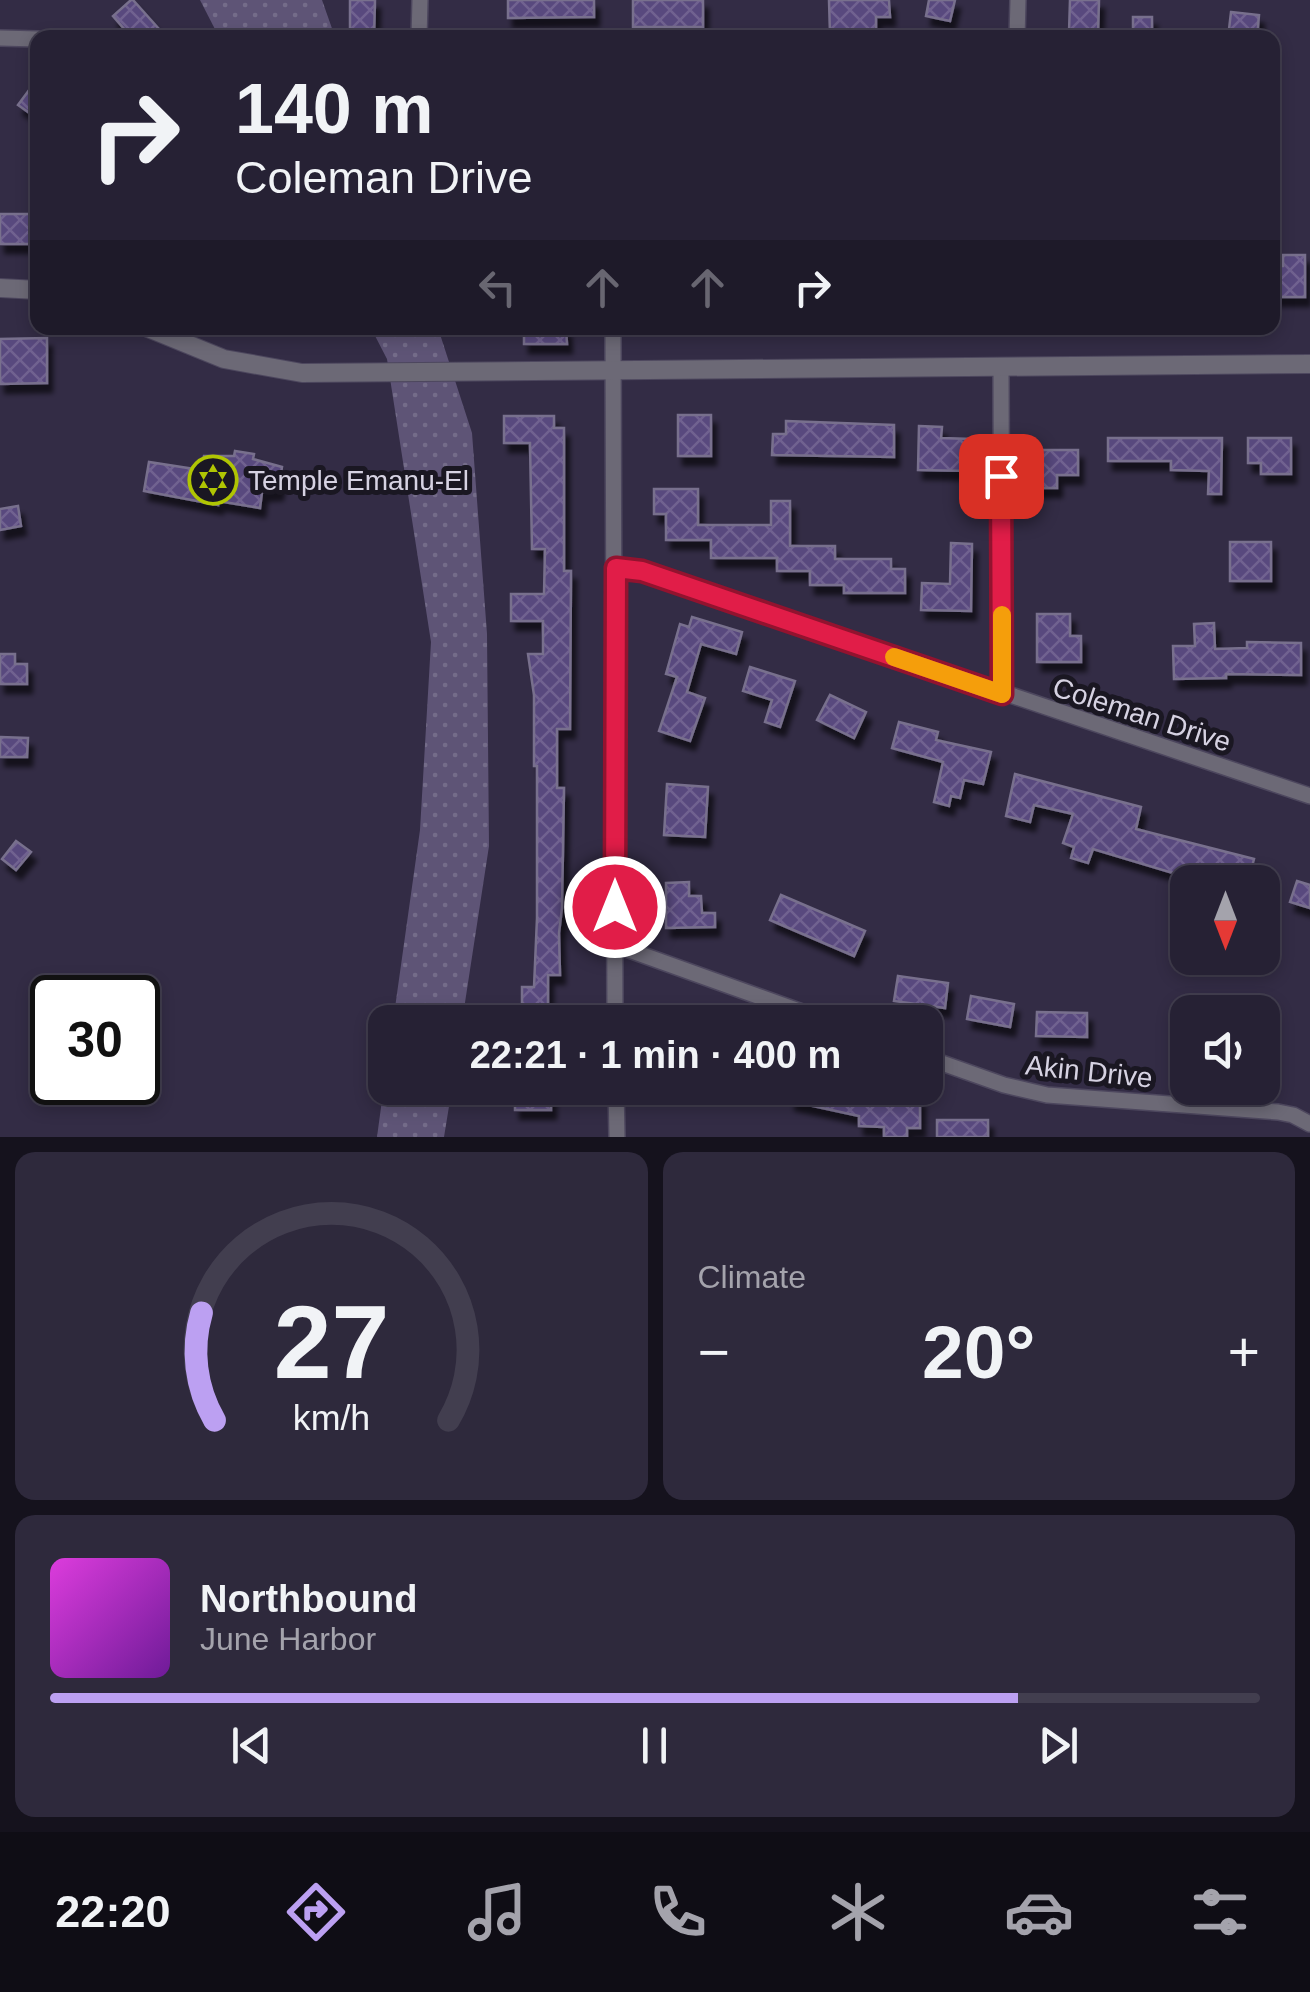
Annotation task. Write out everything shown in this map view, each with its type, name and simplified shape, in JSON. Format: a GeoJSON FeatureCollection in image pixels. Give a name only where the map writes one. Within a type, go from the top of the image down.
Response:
{"type":"FeatureCollection","features":[{"type":"Feature","properties":{"kind":"street"},"geometry":{"type":"LineString","coordinates":[[419,30],[420,0]]}},
{"type":"Feature","properties":{"kind":"street"},"geometry":{"type":"LineString","coordinates":[[1017,30],[1018,0]]}},
{"type":"Feature","properties":{"kind":"street"},"geometry":{"type":"LineString","coordinates":[[0,38],[30,39]]}},
{"type":"Feature","properties":{"kind":"street"},"geometry":{"type":"LineString","coordinates":[[0,288],[30,290]]}},
{"type":"Feature","properties":{"kind":"street"},"geometry":{"type":"LineString","coordinates":[[165,335],[224,359],[284,371],[1310,364]]}},
{"type":"Feature","properties":{"kind":"street"},"geometry":{"type":"LineString","coordinates":[[614,335],[615,1005]]}},
{"type":"Feature","properties":{"kind":"street"},"geometry":{"type":"LineString","coordinates":[[1000,367],[1002,694]]}},
{"type":"Feature","properties":{"kind":"street","name":"Coleman Drive"},"geometry":{"type":"LineString","coordinates":[[616,568],[642,571],[1310,796]]}},
{"type":"Feature","properties":{"kind":"street"},"geometry":{"type":"LineString","coordinates":[[614,945],[782,1005]]}},
{"type":"Feature","properties":{"kind":"street","name":"Akin Drive"},"geometry":{"type":"LineString","coordinates":[[943,1063],[1039,1094],[1278,1112],[1310,1124]]}},
{"type":"Feature","properties":{"kind":"street"},"geometry":{"type":"LineString","coordinates":[[616,1105],[617,1137]]}},
{"type":"Feature","properties":{"kind":"shaded area"},"geometry":{"type":"Polygon","coordinates":[[[200,0],[322,0],[333,30],[215,30],[200,0]]]}},
{"type":"Feature","properties":{"kind":"shaded area"},"geometry":{"type":"Polygon","coordinates":[[[375,335],[440,335],[472,433],[487,634],[489,846],[465,1005],[395,1005],[420,830],[431,642],[387,359],[375,335]]]}},
{"type":"Feature","properties":{"kind":"shaded area"},"geometry":{"type":"Polygon","coordinates":[[[381,1105],[449,1105],[444,1137],[377,1137],[381,1105]]]}},
{"type":"Feature","properties":{"kind":"building"},"geometry":{"type":"Polygon","coordinates":[[[133,0],[160,30],[125,30],[113,16],[133,0]]]}},
{"type":"Feature","properties":{"kind":"building"},"geometry":{"type":"Polygon","coordinates":[[[350,0],[375,0],[374,30],[350,30],[350,0]]]}},
{"type":"Feature","properties":{"kind":"building"},"geometry":{"type":"Polygon","coordinates":[[[508,0],[594,0],[594,17],[508,18],[508,0]]]}},
{"type":"Feature","properties":{"kind":"building"},"geometry":{"type":"Polygon","coordinates":[[[633,0],[703,0],[703,27],[633,27],[633,0]]]}},
{"type":"Feature","properties":{"kind":"building"},"geometry":{"type":"Polygon","coordinates":[[[829,0],[889,0],[890,17],[876,17],[876,30],[830,30],[829,0]]]}},
{"type":"Feature","properties":{"kind":"building"},"geometry":{"type":"Polygon","coordinates":[[[929,0],[955,0],[950,21],[926,16],[929,0]]]}},
{"type":"Feature","properties":{"kind":"building"},"geometry":{"type":"Polygon","coordinates":[[[1070,0],[1099,0],[1098,30],[1069,30],[1070,0]]]}},
{"type":"Feature","properties":{"kind":"building"},"geometry":{"type":"Polygon","coordinates":[[[1231,12],[1259,15],[1258,30],[1229,30],[1231,12]]]}},
{"type":"Feature","properties":{"kind":"building"},"geometry":{"type":"Polygon","coordinates":[[[1133,17],[1152,17],[1152,30],[1133,30],[1133,17]]]}},
{"type":"Feature","properties":{"kind":"building"},"geometry":{"type":"Polygon","coordinates":[[[30,89],[30,113],[18,105],[30,89]]]}},
{"type":"Feature","properties":{"kind":"building"},"geometry":{"type":"Polygon","coordinates":[[[0,214],[30,214],[30,244],[0,244],[0,214]]]}},
{"type":"Feature","properties":{"kind":"building"},"geometry":{"type":"Polygon","coordinates":[[[1283,255],[1305,255],[1305,297],[1280,297],[1283,255]]]}},
{"type":"Feature","properties":{"kind":"building"},"geometry":{"type":"Polygon","coordinates":[[[524,335],[566,335],[567,344],[524,344],[524,335]]]}},
{"type":"Feature","properties":{"kind":"building"},"geometry":{"type":"Polygon","coordinates":[[[47,338],[47,383],[0,384],[0,339],[47,338]]]}},
{"type":"Feature","properties":{"kind":"building"},"geometry":{"type":"Polygon","coordinates":[[[678,415],[711,415],[711,456],[678,456],[678,415]]]}},
{"type":"Feature","properties":{"kind":"building"},"geometry":{"type":"Polygon","coordinates":[[[504,416],[554,416],[554,428],[564,428],[564,571],[571,571],[570,729],[557,729],[557,788],[564,788],[560,975],[548,975],[548,1005],[522,1005],[522,987],[534,987],[537,918],[537,766],[528,654],[543,654],[543,621],[511,621],[511,594],[544,594],[545,549],[532,549],[530,443],[504,443],[504,416]]]}},
{"type":"Feature","properties":{"kind":"building"},"geometry":{"type":"Polygon","coordinates":[[[786,421],[894,425],[894,457],[772,455],[773,434],[786,434],[786,421]]]}},
{"type":"Feature","properties":{"kind":"building"},"geometry":{"type":"Polygon","coordinates":[[[919,426],[942,427],[941,438],[972,439],[971,471],[918,470],[919,426]]]}},
{"type":"Feature","properties":{"kind":"building"},"geometry":{"type":"Polygon","coordinates":[[[1108,438],[1222,438],[1221,494],[1208,494],[1209,471],[1171,470],[1171,461],[1108,461],[1108,438]]]}},
{"type":"Feature","properties":{"kind":"building"},"geometry":{"type":"Polygon","coordinates":[[[1248,438],[1291,438],[1291,474],[1261,474],[1261,463],[1248,463],[1248,438]]]}},
{"type":"Feature","properties":{"kind":"building"},"geometry":{"type":"Polygon","coordinates":[[[1035,450],[1078,450],[1078,475],[1057,475],[1057,488],[1035,488],[1035,450]]]}},
{"type":"Feature","properties":{"kind":"building","name":"Temple Emanu-El"},"geometry":{"type":"Polygon","coordinates":[[[235,451],[254,454],[253,459],[282,467],[278,491],[262,492],[260,508],[218,501],[218,505],[144,491],[149,462],[201,470],[204,456],[234,456],[235,451]]]}},
{"type":"Feature","properties":{"kind":"building"},"geometry":{"type":"Polygon","coordinates":[[[654,489],[698,489],[698,525],[771,525],[771,501],[790,501],[790,546],[835,546],[835,559],[891,559],[891,569],[905,569],[905,593],[844,593],[844,585],[810,585],[810,571],[777,571],[777,558],[711,558],[711,540],[666,540],[666,514],[654,514],[654,489]]]}},
{"type":"Feature","properties":{"kind":"building"},"geometry":{"type":"Polygon","coordinates":[[[18,506],[21,526],[0,530],[0,509],[18,506]]]}},
{"type":"Feature","properties":{"kind":"building"},"geometry":{"type":"Polygon","coordinates":[[[1230,542],[1271,542],[1271,581],[1230,581],[1230,542]]]}},
{"type":"Feature","properties":{"kind":"building"},"geometry":{"type":"Polygon","coordinates":[[[951,543],[972,544],[971,611],[921,610],[922,583],[950,584],[951,543]]]}},
{"type":"Feature","properties":{"kind":"building"},"geometry":{"type":"Polygon","coordinates":[[[1037,614],[1070,614],[1070,636],[1081,636],[1081,662],[1037,662],[1037,614]]]}},
{"type":"Feature","properties":{"kind":"building"},"geometry":{"type":"Polygon","coordinates":[[[692,617],[742,632],[736,654],[701,644],[687,692],[705,698],[690,741],[659,731],[677,677],[666,674],[680,624],[689,627],[692,617]]]}},
{"type":"Feature","properties":{"kind":"building"},"geometry":{"type":"Polygon","coordinates":[[[1214,623],[1215,649],[1247,648],[1247,642],[1301,643],[1301,675],[1226,674],[1226,678],[1174,679],[1173,646],[1195,646],[1194,624],[1214,623]]]}},
{"type":"Feature","properties":{"kind":"building"},"geometry":{"type":"Polygon","coordinates":[[[0,654],[15,654],[15,664],[27,664],[27,684],[0,684],[0,654]]]}},
{"type":"Feature","properties":{"kind":"building"},"geometry":{"type":"Polygon","coordinates":[[[750,667],[795,681],[780,727],[765,722],[772,700],[743,691],[750,667]]]}},
{"type":"Feature","properties":{"kind":"building"},"geometry":{"type":"Polygon","coordinates":[[[830,695],[866,712],[854,738],[817,720],[830,695]]]}},
{"type":"Feature","properties":{"kind":"building"},"geometry":{"type":"Polygon","coordinates":[[[899,722],[938,732],[936,740],[991,752],[983,784],[964,780],[960,798],[951,796],[949,806],[934,802],[943,762],[892,748],[899,722]]]}},
{"type":"Feature","properties":{"kind":"building"},"geometry":{"type":"Polygon","coordinates":[[[0,737],[28,738],[27,757],[0,757],[0,737]]]}},
{"type":"Feature","properties":{"kind":"building"},"geometry":{"type":"Polygon","coordinates":[[[1015,774],[1141,807],[1136,829],[1254,859],[1252,865],[1170,865],[1170,872],[1093,849],[1088,863],[1071,858],[1074,847],[1063,843],[1073,814],[1034,805],[1030,822],[1006,816],[1015,774]]]}},
{"type":"Feature","properties":{"kind":"building"},"geometry":{"type":"Polygon","coordinates":[[[667,784],[708,787],[705,837],[664,835],[667,784]]]}},
{"type":"Feature","properties":{"kind":"building"},"geometry":{"type":"Polygon","coordinates":[[[16,841],[31,852],[16,870],[2,859],[16,841]]]}},
{"type":"Feature","properties":{"kind":"building"},"geometry":{"type":"Polygon","coordinates":[[[1297,881],[1310,885],[1310,908],[1290,902],[1297,881]]]}},
{"type":"Feature","properties":{"kind":"building"},"geometry":{"type":"Polygon","coordinates":[[[689,882],[689,896],[701,896],[702,913],[715,913],[715,927],[666,928],[666,883],[689,882]]]}},
{"type":"Feature","properties":{"kind":"building"},"geometry":{"type":"Polygon","coordinates":[[[781,895],[865,931],[854,956],[770,920],[781,895]]]}},
{"type":"Feature","properties":{"kind":"building"},"geometry":{"type":"Polygon","coordinates":[[[898,976],[948,983],[945,1008],[894,1001],[898,976]]]}},
{"type":"Feature","properties":{"kind":"building"},"geometry":{"type":"Polygon","coordinates":[[[971,996],[1014,1004],[1010,1027],[967,1019],[971,996]]]}},
{"type":"Feature","properties":{"kind":"building"},"geometry":{"type":"Polygon","coordinates":[[[1037,1012],[1087,1013],[1087,1037],[1036,1036],[1037,1012]]]}},
{"type":"Feature","properties":{"kind":"building"},"geometry":{"type":"Polygon","coordinates":[[[515,1105],[551,1105],[551,1110],[515,1110],[515,1105]]]}},
{"type":"Feature","properties":{"kind":"building"},"geometry":{"type":"Polygon","coordinates":[[[808,1105],[920,1105],[920,1128],[907,1128],[907,1137],[884,1137],[884,1127],[859,1126],[859,1116],[808,1105]]]}},
{"type":"Feature","properties":{"kind":"building"},"geometry":{"type":"Polygon","coordinates":[[[937,1120],[988,1120],[988,1137],[937,1137],[937,1120]]]}},
{"type":"Feature","properties":{"kind":"slow traffic"},"geometry":{"type":"LineString","coordinates":[[894,657],[1002,694],[1002,615]]}},
{"type":"Feature","properties":{"kind":"place","name":"Temple Emanu-El"},"geometry":{"type":"Point","coordinates":[213,480]}},
{"type":"Feature","properties":{"kind":"route"},"geometry":{"type":"LineString","coordinates":[[615,907],[616,568],[642,571],[1002,694],[1001,476]]}}]}
